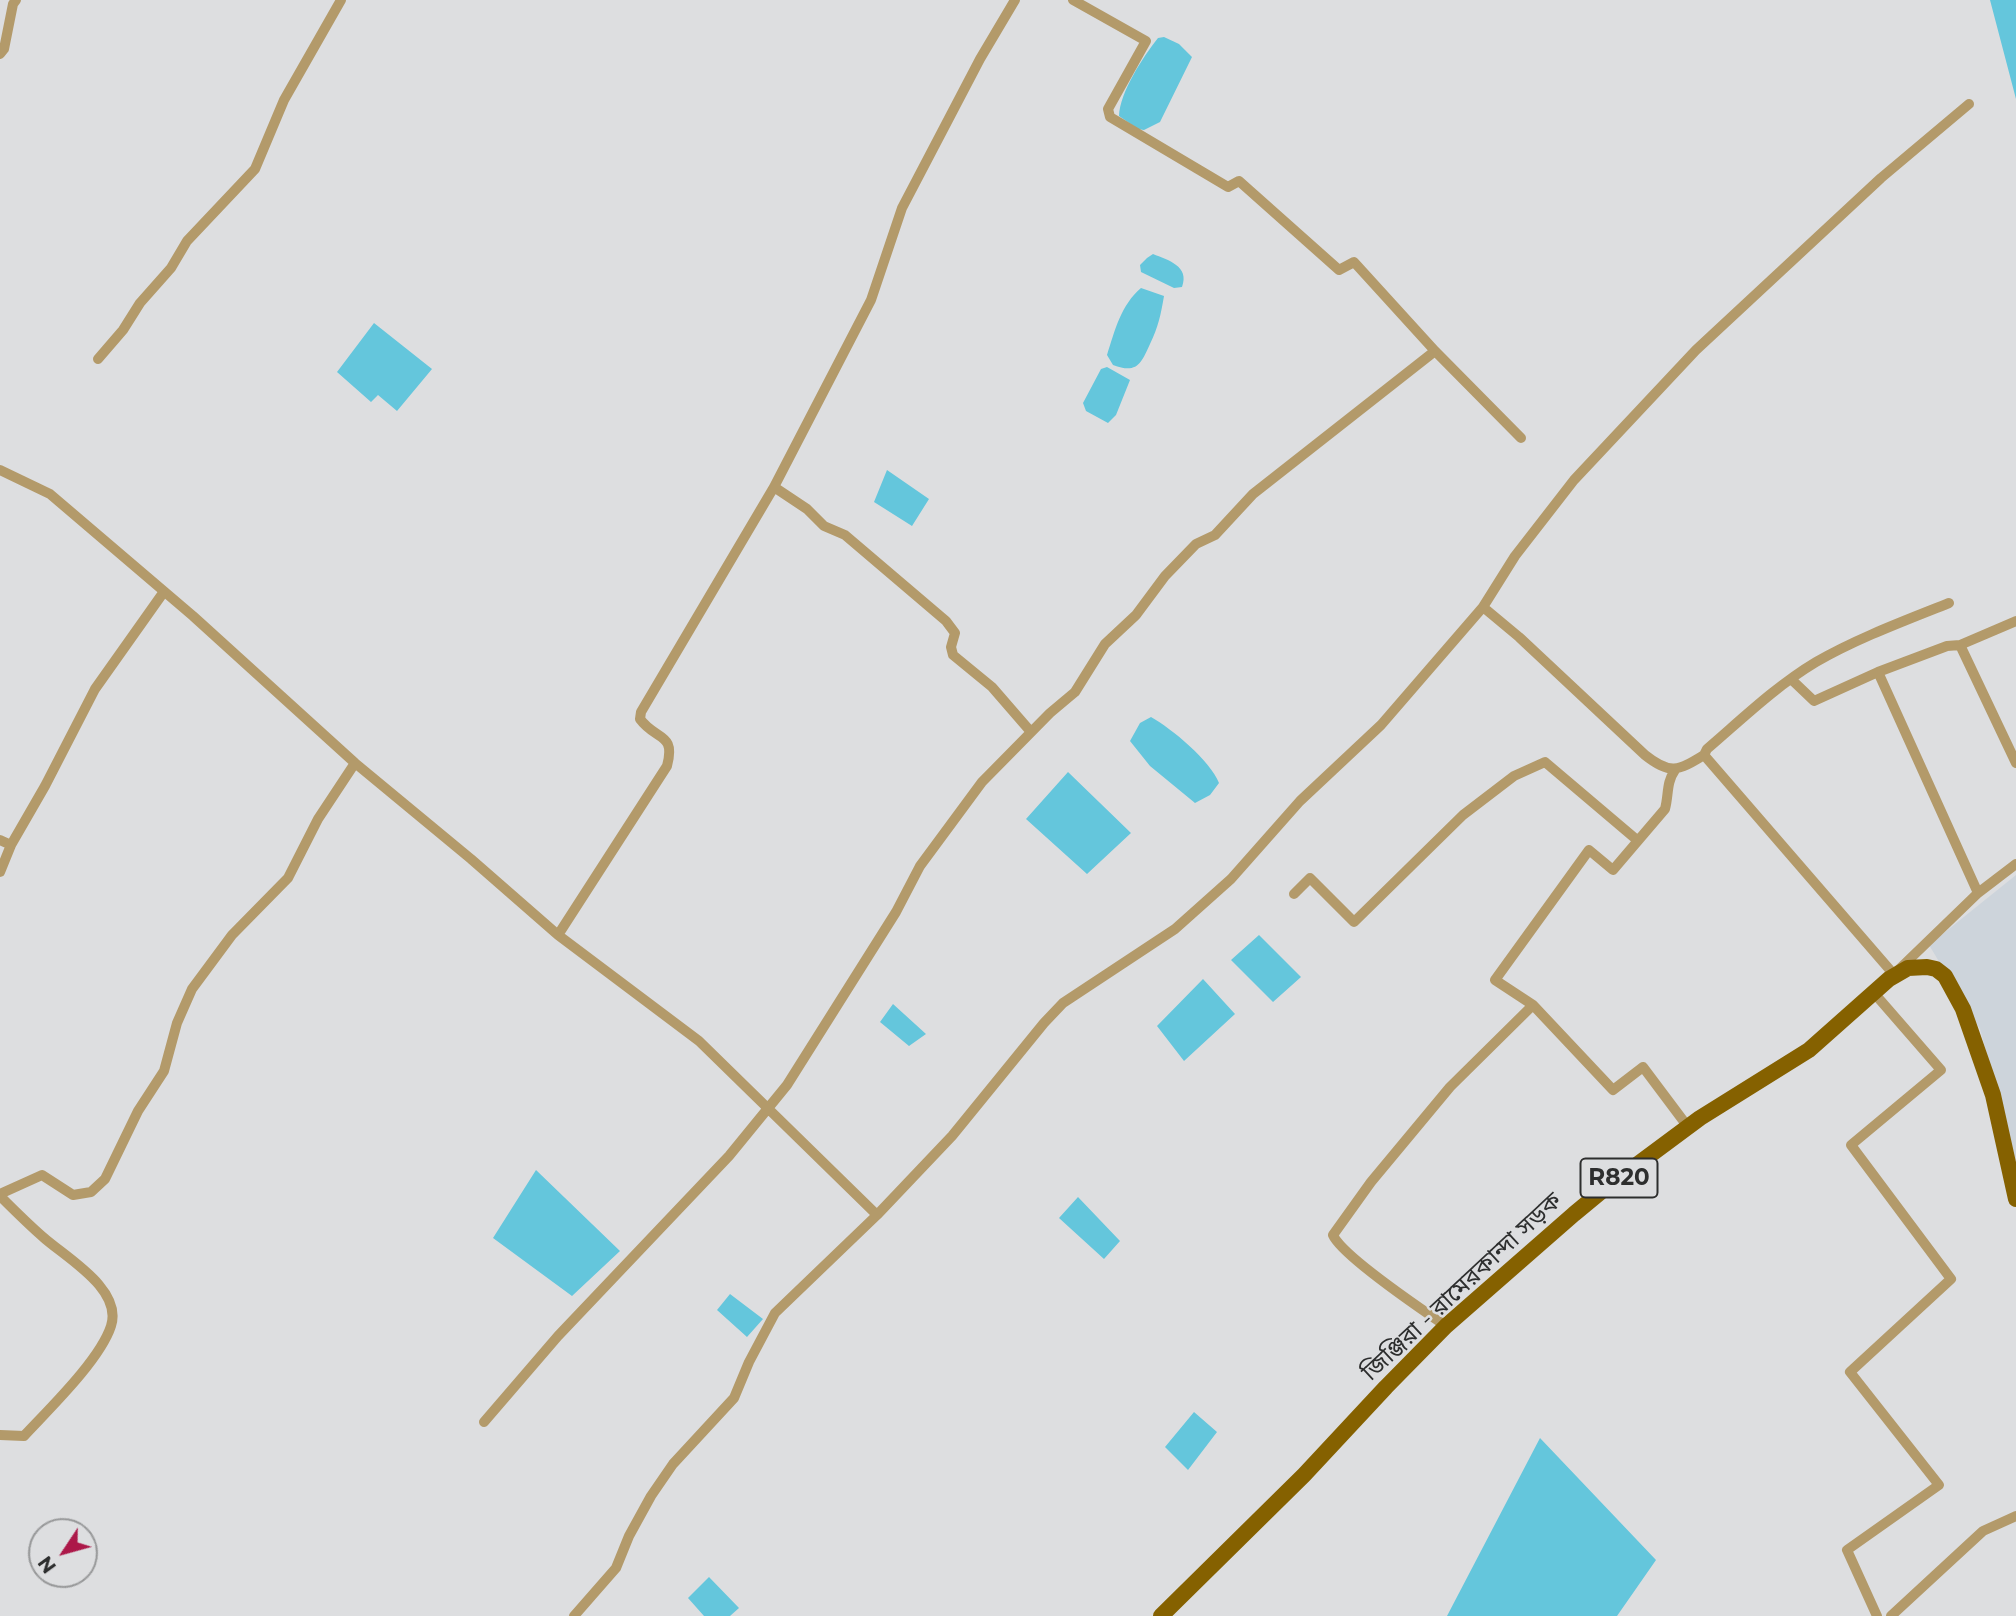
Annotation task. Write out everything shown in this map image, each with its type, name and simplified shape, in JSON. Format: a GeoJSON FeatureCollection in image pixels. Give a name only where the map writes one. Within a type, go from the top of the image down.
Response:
{"type":"FeatureCollection","features":[{"type":"Feature","properties":{"kind":"main road","name":"জিঞ্জিরা - রামেরকান্দা সড়ক"},"geometry":{"type":"LineString","coordinates":[[1161,1616],[1304,1475],[1446,1326],[1603,1190],[1688,1127],[1809,1050],[1889,979],[1908,968],[1927,967],[1945,975],[1964,1009],[1993,1095],[2016,1199]]}},
{"type":"Feature","properties":{"kind":"street"},"geometry":{"type":"LineString","coordinates":[[0,54],[4,49],[16,0]]}},
{"type":"Feature","properties":{"kind":"street"},"geometry":{"type":"LineString","coordinates":[[98,359],[123,330],[140,303],[171,268],[187,241],[255,169],[284,100],[341,0]]}},
{"type":"Feature","properties":{"kind":"street"},"geometry":{"type":"LineString","coordinates":[[558,935],[667,766],[671,750],[669,743],[644,724],[640,719],[641,712],[774,486],[871,300],[902,208],[980,59],[1015,0]]}},
{"type":"Feature","properties":{"kind":"street"},"geometry":{"type":"LineString","coordinates":[[1073,0],[1146,41],[1108,109],[1110,117],[1228,187],[1239,181],[1339,270],[1354,262],[1435,351],[1521,438]]}},
{"type":"Feature","properties":{"kind":"street"},"geometry":{"type":"LineString","coordinates":[[574,1616],[616,1568],[629,1536],[673,1464],[734,1398],[749,1362],[775,1313],[877,1215],[952,1136],[1063,1003],[1175,929],[1231,879],[1300,801],[1381,725],[1483,607],[1515,556],[1574,480],[1696,350],[1871,187],[1969,104]]}},
{"type":"Feature","properties":{"kind":"street"},"geometry":{"type":"LineString","coordinates":[[484,1422],[558,1336],[729,1156],[787,1085],[883,933],[920,866],[982,782],[1075,692],[1105,644],[1136,615],[1165,576],[1196,544],[1215,535],[1253,494],[1435,351]]}},
{"type":"Feature","properties":{"kind":"street"},"geometry":{"type":"LineString","coordinates":[[0,470],[50,494],[355,762],[558,935],[699,1041],[877,1215]]}},
{"type":"Feature","properties":{"kind":"street"},"geometry":{"type":"LineString","coordinates":[[774,486],[807,509],[824,526],[845,535],[946,621],[955,633],[951,647],[953,654],[992,687],[1031,732]]}},
{"type":"Feature","properties":{"kind":"street"},"geometry":{"type":"LineString","coordinates":[[0,872],[10,845],[45,786],[95,689],[163,593]]}},
{"type":"Feature","properties":{"kind":"street"},"geometry":{"type":"LineString","coordinates":[[1483,607],[1519,637],[1644,755],[1661,768],[1675,770],[1704,755],[1707,749],[1763,700],[1815,663],[1864,638],[1949,603]]}},
{"type":"Feature","properties":{"kind":"street"},"geometry":{"type":"LineString","coordinates":[[1792,680],[1814,701],[1878,672],[1947,646],[1960,645],[2016,621]]}},
{"type":"Feature","properties":{"kind":"street"},"geometry":{"type":"LineString","coordinates":[[1960,645],[2016,763]]}},
{"type":"Feature","properties":{"kind":"street"},"geometry":{"type":"LineString","coordinates":[[1878,672],[1978,893]]}},
{"type":"Feature","properties":{"kind":"street"},"geometry":{"type":"LineString","coordinates":[[1704,755],[1890,970],[1889,979]]}},
{"type":"Feature","properties":{"kind":"street"},"geometry":{"type":"LineString","coordinates":[[0,1436],[24,1436],[79,1376],[112,1325],[106,1294],[80,1265],[44,1239],[0,1195],[42,1175],[74,1195],[91,1192],[105,1179],[138,1111],[164,1071],[177,1023],[192,989],[232,935],[288,878],[318,819],[355,762]]}},
{"type":"Feature","properties":{"kind":"street"},"geometry":{"type":"LineString","coordinates":[[1294,894],[1310,878],[1354,922],[1462,816],[1514,776],[1545,762],[1636,841]]}},
{"type":"Feature","properties":{"kind":"street"},"geometry":{"type":"LineString","coordinates":[[1675,770],[1667,786],[1668,799],[1665,809],[1613,870],[1589,850],[1495,980],[1533,1005],[1613,1090],[1643,1067],[1688,1127]]}},
{"type":"Feature","properties":{"kind":"street"},"geometry":{"type":"LineString","coordinates":[[0,840],[10,845]]}},
{"type":"Feature","properties":{"kind":"street"},"geometry":{"type":"LineString","coordinates":[[1889,979],[1978,893],[2016,864]]}},
{"type":"Feature","properties":{"kind":"street"},"geometry":{"type":"LineString","coordinates":[[1874,993],[1941,1070],[1851,1145],[1951,1279],[1850,1372],[1939,1485],[1847,1550],[1877,1616]]}},
{"type":"Feature","properties":{"kind":"street"},"geometry":{"type":"LineString","coordinates":[[1446,1326],[1337,1244],[1333,1235],[1371,1182],[1450,1087],[1533,1005]]}},
{"type":"Feature","properties":{"kind":"street"},"geometry":{"type":"LineString","coordinates":[[1891,1616],[1983,1531],[2016,1516]]}},
{"type":"Feature","properties":{"kind":"shaded area"},"geometry":{"type":"Polygon","coordinates":[[[2016,875],[2016,1161],[1980,1029],[1929,945],[2016,875]]]}},
{"type":"Feature","properties":{"kind":"water"},"geometry":{"type":"Polygon","coordinates":[[[1990,0],[2016,0],[2016,99],[1990,0]]]}},
{"type":"Feature","properties":{"kind":"water"},"geometry":{"type":"Polygon","coordinates":[[[1164,37],[1179,44],[1192,57],[1160,122],[1144,130],[1138,129],[1119,116],[1123,96],[1139,65],[1158,38],[1164,37]]]}},
{"type":"Feature","properties":{"kind":"water"},"geometry":{"type":"Polygon","coordinates":[[[1153,254],[1180,269],[1184,280],[1182,287],[1174,288],[1141,272],[1140,265],[1153,254]]]}},
{"type":"Feature","properties":{"kind":"water"},"geometry":{"type":"Polygon","coordinates":[[[1141,288],[1164,296],[1157,327],[1141,362],[1133,368],[1121,368],[1113,365],[1107,355],[1128,302],[1141,288]]]}},
{"type":"Feature","properties":{"kind":"water"},"geometry":{"type":"Polygon","coordinates":[[[374,323],[432,369],[397,411],[378,395],[371,402],[337,372],[374,323]]]}},
{"type":"Feature","properties":{"kind":"water"},"geometry":{"type":"Polygon","coordinates":[[[1107,367],[1130,380],[1116,415],[1108,423],[1086,411],[1083,403],[1101,369],[1107,367]]]}},
{"type":"Feature","properties":{"kind":"water"},"geometry":{"type":"Polygon","coordinates":[[[887,470],[929,499],[912,526],[874,502],[887,470]]]}},
{"type":"Feature","properties":{"kind":"water"},"geometry":{"type":"Polygon","coordinates":[[[1151,717],[1179,737],[1208,765],[1219,783],[1210,795],[1195,803],[1150,766],[1130,741],[1140,723],[1151,717]]]}},
{"type":"Feature","properties":{"kind":"water"},"geometry":{"type":"Polygon","coordinates":[[[1068,772],[1131,833],[1087,874],[1026,819],[1068,772]]]}},
{"type":"Feature","properties":{"kind":"water"},"geometry":{"type":"Polygon","coordinates":[[[1259,935],[1301,977],[1273,1002],[1231,960],[1259,935]]]}},
{"type":"Feature","properties":{"kind":"water"},"geometry":{"type":"Polygon","coordinates":[[[1203,979],[1235,1014],[1184,1061],[1157,1026],[1203,979]]]}},
{"type":"Feature","properties":{"kind":"water"},"geometry":{"type":"Polygon","coordinates":[[[893,1004],[926,1034],[909,1046],[880,1022],[893,1004]]]}},
{"type":"Feature","properties":{"kind":"water"},"geometry":{"type":"Polygon","coordinates":[[[536,1170],[620,1251],[572,1296],[493,1238],[536,1170]]]}},
{"type":"Feature","properties":{"kind":"water"},"geometry":{"type":"Polygon","coordinates":[[[1078,1197],[1120,1241],[1104,1259],[1059,1218],[1078,1197]]]}},
{"type":"Feature","properties":{"kind":"water"},"geometry":{"type":"Polygon","coordinates":[[[730,1294],[763,1319],[747,1337],[717,1310],[730,1294]]]}},
{"type":"Feature","properties":{"kind":"water"},"geometry":{"type":"Polygon","coordinates":[[[1194,1412],[1217,1432],[1188,1470],[1165,1447],[1194,1412]]]}},
{"type":"Feature","properties":{"kind":"water"},"geometry":{"type":"Polygon","coordinates":[[[1540,1438],[1656,1560],[1617,1616],[1447,1616],[1540,1438]]]}},
{"type":"Feature","properties":{"kind":"water"},"geometry":{"type":"Polygon","coordinates":[[[709,1577],[739,1608],[730,1616],[704,1616],[688,1598],[709,1577]]]}}]}
